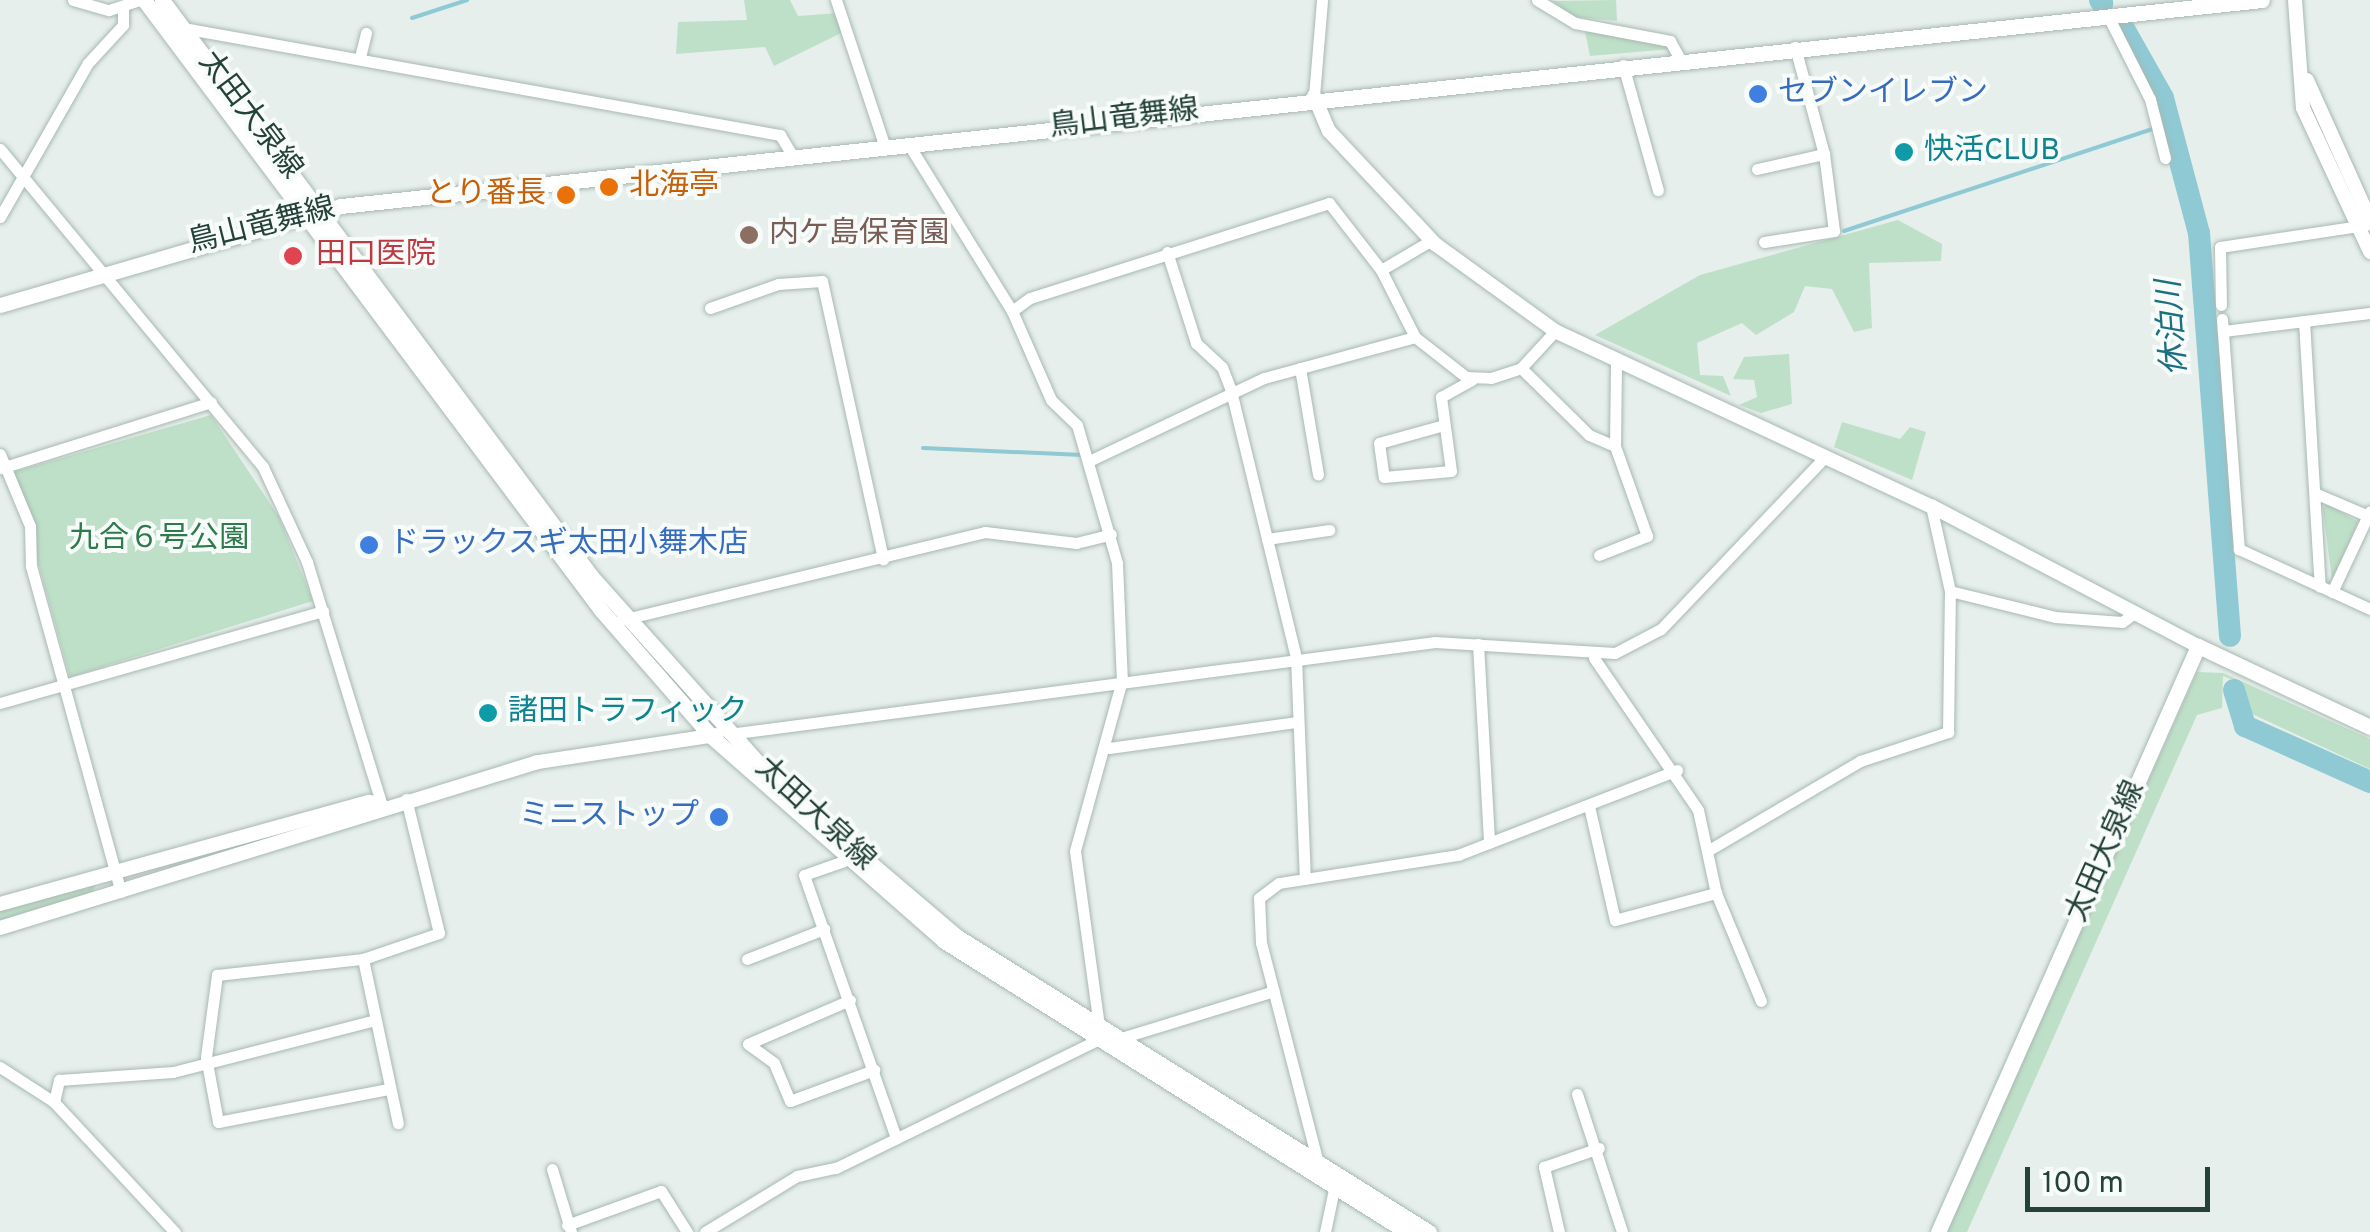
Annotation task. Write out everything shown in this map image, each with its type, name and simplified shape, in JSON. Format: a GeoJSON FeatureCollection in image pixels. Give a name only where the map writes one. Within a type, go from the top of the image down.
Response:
{"type":"FeatureCollection","features":[{"type":"Feature","properties":{"kind":"main road","name":"太田大泉線"},"geometry":{"type":"LineString","coordinates":[[142,0],[311,211],[711,736],[844,861],[1097,1036],[1430,1232]]}},
{"type":"Feature","properties":{"kind":"main road","name":"太田大泉線"},"geometry":{"type":"LineString","coordinates":[[162,0],[311,211]]}},
{"type":"Feature","properties":{"kind":"main road","name":"鳥山竜舞線"},"geometry":{"type":"LineString","coordinates":[[0,305],[311,211],[1314,96],[2262,0]]}},
{"type":"Feature","properties":{"kind":"main road","name":"太田大泉線"},"geometry":{"type":"LineString","coordinates":[[620,620],[728,734],[856,856],[1097,1036],[1115,1040],[1329,1175],[1407,1232]]}},
{"type":"Feature","properties":{"kind":"main road","name":"太田大泉線"},"geometry":{"type":"LineString","coordinates":[[1938,1232],[2198,646]]}},
{"type":"Feature","properties":{"kind":"main road"},"geometry":{"type":"LineString","coordinates":[[2198,646],[2370,727]]}},
{"type":"Feature","properties":{"kind":"street"},"geometry":{"type":"LineString","coordinates":[[73,0],[123,8],[142,0]]}},
{"type":"Feature","properties":{"kind":"street"},"geometry":{"type":"LineString","coordinates":[[836,0],[885,147]]}},
{"type":"Feature","properties":{"kind":"street"},"geometry":{"type":"LineString","coordinates":[[1322,0],[1314,96],[1329,131],[1432,240],[1555,331],[1616,365],[1931,506],[2198,646]]}},
{"type":"Feature","properties":{"kind":"street"},"geometry":{"type":"LineString","coordinates":[[1536,0],[1575,23],[1670,40],[1680,59]]}},
{"type":"Feature","properties":{"kind":"street"},"geometry":{"type":"LineString","coordinates":[[2295,0],[2304,114],[2366,224],[2370,252]]}},
{"type":"Feature","properties":{"kind":"street"},"geometry":{"type":"LineString","coordinates":[[0,217],[88,63],[123,24],[123,8]]}},
{"type":"Feature","properties":{"kind":"street"},"geometry":{"type":"LineString","coordinates":[[2108,16],[2150,99],[2165,158]]}},
{"type":"Feature","properties":{"kind":"street"},"geometry":{"type":"LineString","coordinates":[[184,28],[780,135],[794,158]]}},
{"type":"Feature","properties":{"kind":"street"},"geometry":{"type":"LineString","coordinates":[[360,57],[366,34]]}},
{"type":"Feature","properties":{"kind":"street"},"geometry":{"type":"LineString","coordinates":[[1764,242],[1834,231],[1824,154],[1795,47]]}},
{"type":"Feature","properties":{"kind":"street"},"geometry":{"type":"LineString","coordinates":[[1623,64],[1658,190]]}},
{"type":"Feature","properties":{"kind":"street"},"geometry":{"type":"LineString","coordinates":[[705,1232],[797,1176],[896,1138],[1097,1036],[1074,876],[1109,748],[1122,680],[1111,534],[1091,460],[1077,426],[1051,400],[1012,312],[909,145]]}},
{"type":"Feature","properties":{"kind":"street"},"geometry":{"type":"LineString","coordinates":[[0,148],[263,467],[323,611],[382,806]]}},
{"type":"Feature","properties":{"kind":"street"},"geometry":{"type":"LineString","coordinates":[[1757,169],[1824,154]]}},
{"type":"Feature","properties":{"kind":"street"},"geometry":{"type":"LineString","coordinates":[[1012,312],[1167,252],[1328,202],[1381,270],[1415,337],[1472,380]]}},
{"type":"Feature","properties":{"kind":"street"},"geometry":{"type":"LineString","coordinates":[[2221,306],[2220,247],[2366,224]]}},
{"type":"Feature","properties":{"kind":"street"},"geometry":{"type":"LineString","coordinates":[[1381,270],[1432,240]]}},
{"type":"Feature","properties":{"kind":"street"},"geometry":{"type":"LineString","coordinates":[[1167,252],[1196,343],[1231,391],[1296,657],[1305,878]]}},
{"type":"Feature","properties":{"kind":"street"},"geometry":{"type":"LineString","coordinates":[[710,308],[778,284],[822,280],[883,559]]}},
{"type":"Feature","properties":{"kind":"street"},"geometry":{"type":"LineString","coordinates":[[2370,313],[2304,322],[2222,325],[2239,548],[2370,609]]}},
{"type":"Feature","properties":{"kind":"street"},"geometry":{"type":"LineString","coordinates":[[2304,322],[2320,586]]}},
{"type":"Feature","properties":{"kind":"street"},"geometry":{"type":"LineString","coordinates":[[1444,425],[1379,443],[1384,477],[1452,471],[1441,397],[1472,380],[1522,368],[1555,331]]}},
{"type":"Feature","properties":{"kind":"street"},"geometry":{"type":"LineString","coordinates":[[1091,460],[1231,391],[1415,337]]}},
{"type":"Feature","properties":{"kind":"street"},"geometry":{"type":"LineString","coordinates":[[1599,555],[1647,536],[1614,446],[1616,365]]}},
{"type":"Feature","properties":{"kind":"street"},"geometry":{"type":"LineString","coordinates":[[1300,368],[1318,474]]}},
{"type":"Feature","properties":{"kind":"street"},"geometry":{"type":"LineString","coordinates":[[1522,368],[1589,435],[1614,446]]}},
{"type":"Feature","properties":{"kind":"street"},"geometry":{"type":"LineString","coordinates":[[121,892],[31,566],[30,526],[1,463],[211,402]]}},
{"type":"Feature","properties":{"kind":"street"},"geometry":{"type":"LineString","coordinates":[[0,904],[116,870],[406,800],[538,762],[1296,657],[1478,644],[1594,658],[1661,629],[1823,459]]}},
{"type":"Feature","properties":{"kind":"street"},"geometry":{"type":"LineString","coordinates":[[2317,494],[2369,513],[2332,592]]}},
{"type":"Feature","properties":{"kind":"street"},"geometry":{"type":"LineString","coordinates":[[1709,850],[1876,753],[1944,739],[1950,591],[1931,506]]}},
{"type":"Feature","properties":{"kind":"street"},"geometry":{"type":"LineString","coordinates":[[1266,539],[1329,530]]}},
{"type":"Feature","properties":{"kind":"street"},"geometry":{"type":"LineString","coordinates":[[620,620],[985,532],[1076,543],[1111,534]]}},
{"type":"Feature","properties":{"kind":"street"},"geometry":{"type":"LineString","coordinates":[[1950,591],[2055,618],[2122,622],[2136,612]]}},
{"type":"Feature","properties":{"kind":"street"},"geometry":{"type":"LineString","coordinates":[[0,703],[323,611]]}},
{"type":"Feature","properties":{"kind":"street"},"geometry":{"type":"LineString","coordinates":[[1478,644],[1489,843]]}},
{"type":"Feature","properties":{"kind":"street"},"geometry":{"type":"LineString","coordinates":[[1594,658],[1676,770],[1709,850],[1716,893],[1761,1001]]}},
{"type":"Feature","properties":{"kind":"street"},"geometry":{"type":"LineString","coordinates":[[1109,748],[1296,722]]}},
{"type":"Feature","properties":{"kind":"street"},"geometry":{"type":"LineString","coordinates":[[1325,1232],[1329,1175],[1274,991],[1259,898],[1305,878],[1402,868],[1489,843],[1676,770]]}},
{"type":"Feature","properties":{"kind":"street"},"geometry":{"type":"LineString","coordinates":[[388,1089],[218,1122],[206,1057],[216,975],[363,959],[439,933],[406,800]]}},
{"type":"Feature","properties":{"kind":"street"},"geometry":{"type":"LineString","coordinates":[[0,928],[382,806]]}},
{"type":"Feature","properties":{"kind":"street"},"geometry":{"type":"LineString","coordinates":[[1589,806],[1616,920],[1716,893]]}},
{"type":"Feature","properties":{"kind":"street"},"geometry":{"type":"LineString","coordinates":[[844,861],[804,875],[896,1138]]}},
{"type":"Feature","properties":{"kind":"street"},"geometry":{"type":"LineString","coordinates":[[747,958],[824,929]]}},
{"type":"Feature","properties":{"kind":"street"},"geometry":{"type":"LineString","coordinates":[[363,959],[398,1123]]}},
{"type":"Feature","properties":{"kind":"street"},"geometry":{"type":"LineString","coordinates":[[1115,1040],[1274,991]]}},
{"type":"Feature","properties":{"kind":"street"},"geometry":{"type":"LineString","coordinates":[[850,1000],[748,1044],[774,1063],[790,1101],[874,1070]]}},
{"type":"Feature","properties":{"kind":"street"},"geometry":{"type":"LineString","coordinates":[[54,1102],[58,1080],[173,1072],[206,1057],[375,1020]]}},
{"type":"Feature","properties":{"kind":"street"},"geometry":{"type":"LineString","coordinates":[[0,1068],[54,1102],[175,1232]]}},
{"type":"Feature","properties":{"kind":"street"},"geometry":{"type":"LineString","coordinates":[[1577,1094],[1599,1148],[1622,1232]]}},
{"type":"Feature","properties":{"kind":"street"},"geometry":{"type":"LineString","coordinates":[[1559,1232],[1544,1168],[1599,1148]]}},
{"type":"Feature","properties":{"kind":"street"},"geometry":{"type":"LineString","coordinates":[[552,1169],[569,1229],[661,1190],[687,1232]]}},
{"type":"Feature","properties":{"kind":"green space"},"geometry":{"type":"Polygon","coordinates":[[[744,0],[790,0],[798,16],[838,13],[841,33],[774,66],[765,47],[676,54],[678,22],[747,20],[744,0]]]}},
{"type":"Feature","properties":{"kind":"green space"},"geometry":{"type":"Polygon","coordinates":[[[1616,0],[1617,21],[1575,17],[1552,1],[1616,0]]]}},
{"type":"Feature","properties":{"kind":"green space"},"geometry":{"type":"Polygon","coordinates":[[[1585,31],[1654,40],[1671,49],[1590,56],[1585,31]]]}},
{"type":"Feature","properties":{"kind":"green space"},"geometry":{"type":"Polygon","coordinates":[[[1898,220],[1942,244],[1941,261],[1869,263],[1872,328],[1854,332],[1832,289],[1805,286],[1794,312],[1756,335],[1742,323],[1697,343],[1700,375],[1723,376],[1731,396],[1595,335],[1700,275],[1898,220]]]}},
{"type":"Feature","properties":{"kind":"green space"},"geometry":{"type":"Polygon","coordinates":[[[1789,354],[1792,404],[1761,413],[1739,405],[1757,397],[1754,380],[1733,379],[1744,357],[1789,354]]]}},
{"type":"Feature","properties":{"kind":"green space","name":"九合６号公園"},"geometry":{"type":"Polygon","coordinates":[[[211,415],[279,517],[313,601],[70,677],[13,472],[211,415]]]}},
{"type":"Feature","properties":{"kind":"green space"},"geometry":{"type":"Polygon","coordinates":[[[1842,422],[1900,439],[1910,427],[1926,432],[1912,480],[1834,447],[1842,422]]]}},
{"type":"Feature","properties":{"kind":"green space"},"geometry":{"type":"Polygon","coordinates":[[[2326,503],[2358,522],[2332,580],[2323,509],[2326,503]]]}},
{"type":"Feature","properties":{"kind":"green space"},"geometry":{"type":"Polygon","coordinates":[[[2197,672],[2223,673],[2370,739],[2370,769],[2248,712],[2238,682],[2223,676],[2222,708],[2197,715],[1967,1232],[1947,1232],[2197,672]]]}},
{"type":"Feature","properties":{"kind":"green space"},"geometry":{"type":"Polygon","coordinates":[[[98,881],[90,896],[0,924],[0,908],[98,881]]]}},
{"type":"Feature","properties":{"kind":"waterway"},"geometry":{"type":"LineString","coordinates":[[412,18],[467,0]]}},
{"type":"Feature","properties":{"kind":"waterway","name":"休泊川"},"geometry":{"type":"LineString","coordinates":[[2124,29],[2163,98],[2199,233],[2230,636]]}},
{"type":"Feature","properties":{"kind":"waterway"},"geometry":{"type":"LineString","coordinates":[[1844,231],[2155,128]]}},
{"type":"Feature","properties":{"kind":"waterway"},"geometry":{"type":"LineString","coordinates":[[923,448],[1083,455]]}},
{"type":"Feature","properties":{"kind":"waterway","name":"休泊川"},"geometry":{"type":"LineString","coordinates":[[2234,690],[2245,726],[2370,782]]}},
{"type":"Feature","properties":{"kind":"place","name":"セブンイレブン"},"geometry":{"type":"Point","coordinates":[1758,94]}},
{"type":"Feature","properties":{"kind":"place","name":"快活CLUB"},"geometry":{"type":"Point","coordinates":[1904,152]}},
{"type":"Feature","properties":{"kind":"place","name":"北海亭"},"geometry":{"type":"Point","coordinates":[609,187]}},
{"type":"Feature","properties":{"kind":"place","name":"とり番長"},"geometry":{"type":"Point","coordinates":[566,195]}},
{"type":"Feature","properties":{"kind":"place","name":"内ケ島保育園"},"geometry":{"type":"Point","coordinates":[749,235]}},
{"type":"Feature","properties":{"kind":"place","name":"田口医院"},"geometry":{"type":"Point","coordinates":[293,256]}},
{"type":"Feature","properties":{"kind":"place","name":"ドラックスギ太田小舞木店"},"geometry":{"type":"Point","coordinates":[369,545]}},
{"type":"Feature","properties":{"kind":"place","name":"諸田トラフィック"},"geometry":{"type":"Point","coordinates":[488,713]}},
{"type":"Feature","properties":{"kind":"place","name":"ミニストップ"},"geometry":{"type":"Point","coordinates":[719,817]}}]}
